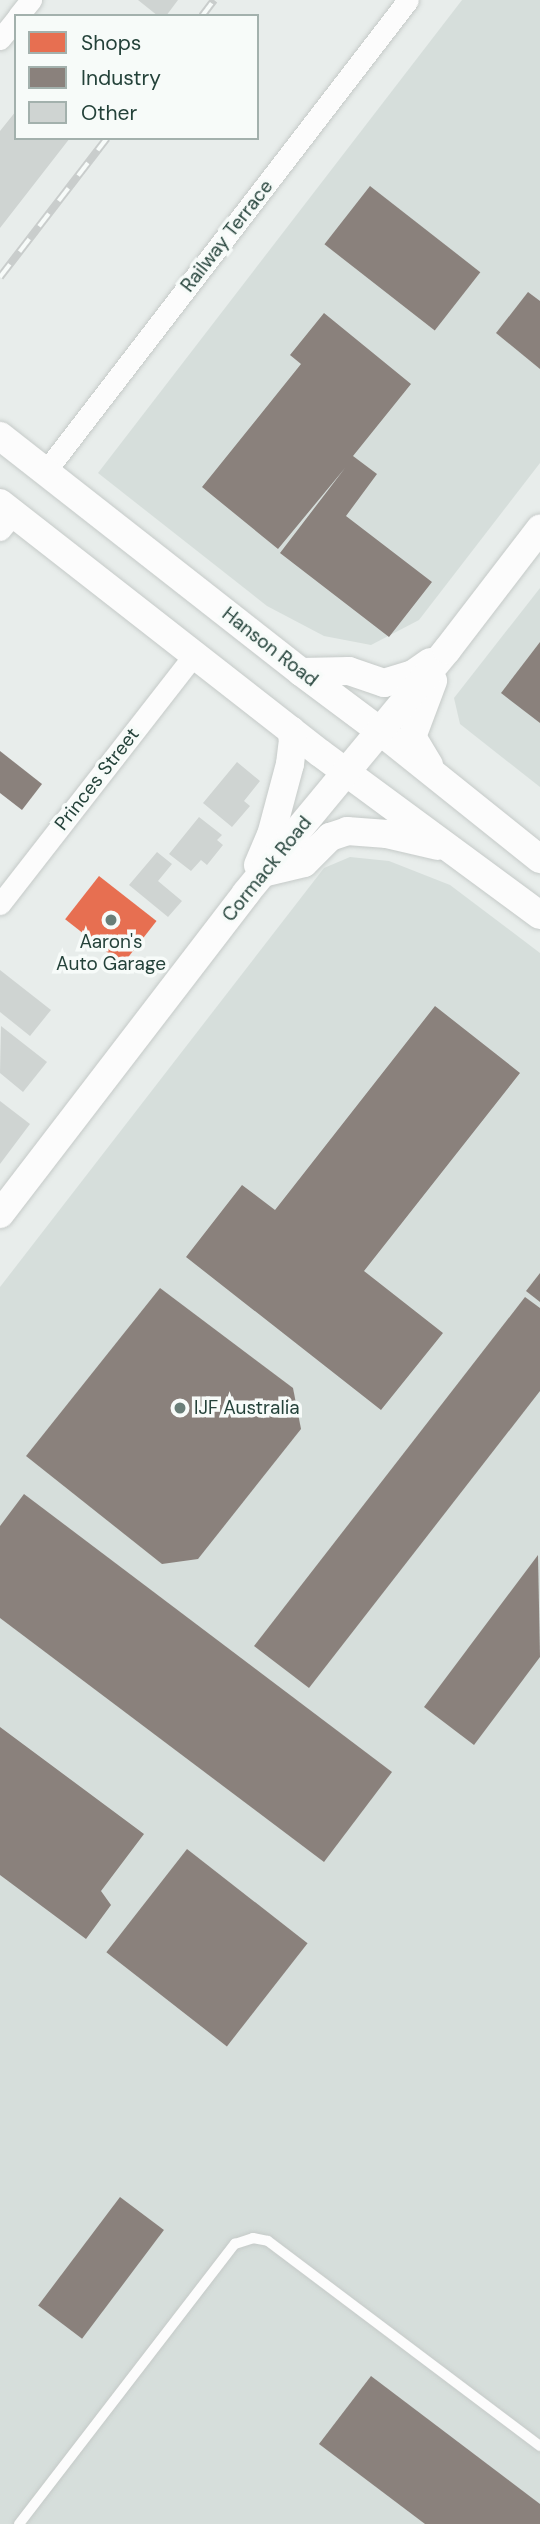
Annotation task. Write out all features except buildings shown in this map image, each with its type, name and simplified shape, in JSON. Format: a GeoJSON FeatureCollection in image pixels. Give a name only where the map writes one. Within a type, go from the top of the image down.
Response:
{"type":"FeatureCollection","features":[{"type":"Feature","properties":{"kind":"main road","name":"Hanson Road"},"geometry":{"type":"LineString","coordinates":[[0,436],[540,859]]}},
{"type":"Feature","properties":{"kind":"main road"},"geometry":{"type":"LineString","coordinates":[[4,515],[540,915]]}},
{"type":"Feature","properties":{"kind":"main road","name":"Cormack Road"},"geometry":{"type":"LineString","coordinates":[[0,1214],[254,883],[447,650],[540,529]]}},
{"type":"Feature","properties":{"kind":"main road"},"geometry":{"type":"LineString","coordinates":[[300,672],[349,671],[374,682],[393,682],[412,674],[447,650]]}},
{"type":"Feature","properties":{"kind":"main road"},"geometry":{"type":"LineString","coordinates":[[447,650],[418,715],[412,737],[426,761],[447,786]]}},
{"type":"Feature","properties":{"kind":"main road"},"geometry":{"type":"LineString","coordinates":[[254,883],[271,835],[290,764],[291,730]]}},
{"type":"Feature","properties":{"kind":"main road"},"geometry":{"type":"LineString","coordinates":[[254,883],[304,863],[330,837],[347,831],[387,834],[451,849]]}},
{"type":"Feature","properties":{"kind":"street"},"geometry":{"type":"LineString","coordinates":[[20,14],[31,0]]}},
{"type":"Feature","properties":{"kind":"street","name":"Railway Terrace"},"geometry":{"type":"LineString","coordinates":[[45,472],[408,0]]}},
{"type":"Feature","properties":{"kind":"street"},"geometry":{"type":"LineString","coordinates":[[0,40],[14,22]]}},
{"type":"Feature","properties":{"kind":"street","name":"Princes Street"},"geometry":{"type":"LineString","coordinates":[[0,904],[194,655]]}},
{"type":"Feature","properties":{"kind":"lane"},"geometry":{"type":"LineString","coordinates":[[19,2524],[235,2244],[253,2238],[268,2241],[540,2446]]}},
{"type":"Feature","properties":{"kind":"shaded area"},"geometry":{"type":"Polygon","coordinates":[[[462,0],[540,0],[540,463],[419,620],[371,645],[324,636],[267,606],[98,473],[462,0]]]}},
{"type":"Feature","properties":{"kind":"shaded area"},"geometry":{"type":"Polygon","coordinates":[[[540,588],[540,787],[460,724],[454,698],[540,588]]]}},
{"type":"Feature","properties":{"kind":"shaded area"},"geometry":{"type":"Polygon","coordinates":[[[350,857],[389,861],[450,885],[540,953],[540,2524],[0,2524],[0,1287],[324,868],[350,857]]]}},
{"type":"Feature","properties":{"kind":"railway"},"geometry":{"type":"LineString","coordinates":[[204,14],[214,0]]}},
{"type":"Feature","properties":{"kind":"railway"},"geometry":{"type":"LineString","coordinates":[[0,277],[105,140]]}},
{"type":"Feature","properties":{"kind":"place","name":"Aaron's Auto Garage"},"geometry":{"type":"Point","coordinates":[111,920]}},
{"type":"Feature","properties":{"kind":"place","name":"IJF Australia"},"geometry":{"type":"Point","coordinates":[180,1408]}}]}
